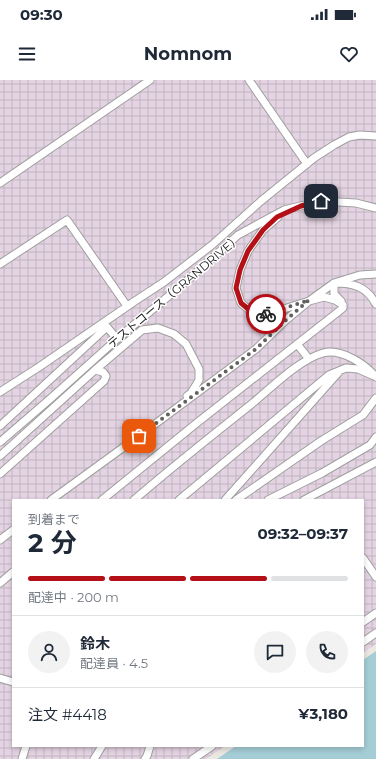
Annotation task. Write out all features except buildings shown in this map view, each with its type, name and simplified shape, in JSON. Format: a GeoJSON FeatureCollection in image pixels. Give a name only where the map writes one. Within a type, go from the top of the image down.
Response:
{"type":"FeatureCollection","features":[{"type":"Feature","properties":{"kind":"lane"},"geometry":{"type":"LineString","coordinates":[[0,183],[150,80]]}},
{"type":"Feature","properties":{"kind":"lane"},"geometry":{"type":"LineString","coordinates":[[249,80],[307,164]]}},
{"type":"Feature","properties":{"kind":"lane"},"geometry":{"type":"LineString","coordinates":[[0,392],[164,282],[212,245],[261,201],[307,164],[334,145],[349,137],[360,135],[376,136]]}},
{"type":"Feature","properties":{"kind":"lane","name":"テストコース（GRANDRIVE）"},"geometry":{"type":"LineString","coordinates":[[0,442],[238,235],[284,210],[321,201],[356,203],[376,208]]}},
{"type":"Feature","properties":{"kind":"lane"},"geometry":{"type":"LineString","coordinates":[[301,206],[277,217],[263,230],[248,251],[240,270],[236,288],[241,303],[253,313],[268,314],[309,300],[324,297],[343,304]]}},
{"type":"Feature","properties":{"kind":"lane"},"geometry":{"type":"LineString","coordinates":[[0,264],[66,220],[127,306]]}},
{"type":"Feature","properties":{"kind":"lane"},"geometry":{"type":"LineString","coordinates":[[52,499],[256,349],[309,300],[334,283],[360,275],[376,274]]}},
{"type":"Feature","properties":{"kind":"lane"},"geometry":{"type":"LineString","coordinates":[[334,283],[346,283],[363,289],[376,304]]}},
{"type":"Feature","properties":{"kind":"lane"},"geometry":{"type":"LineString","coordinates":[[334,283],[334,294],[343,304]]}},
{"type":"Feature","properties":{"kind":"lane"},"geometry":{"type":"LineString","coordinates":[[103,499],[343,308],[343,304]]}},
{"type":"Feature","properties":{"kind":"lane"},"geometry":{"type":"LineString","coordinates":[[0,426],[107,327],[117,339]]}},
{"type":"Feature","properties":{"kind":"lane"},"geometry":{"type":"LineString","coordinates":[[0,456],[95,370],[142,330],[158,328],[174,334],[186,344],[199,369],[199,380],[191,393],[139,436]]}},
{"type":"Feature","properties":{"kind":"lane"},"geometry":{"type":"LineString","coordinates":[[297,344],[309,359]]}},
{"type":"Feature","properties":{"kind":"lane"},"geometry":{"type":"LineString","coordinates":[[135,499],[281,378],[303,362],[324,353],[335,352],[351,358],[367,367],[376,377]]}},
{"type":"Feature","properties":{"kind":"lane"},"geometry":{"type":"LineString","coordinates":[[180,499],[329,375],[346,368],[358,369],[376,377]]}},
{"type":"Feature","properties":{"kind":"lane"},"geometry":{"type":"LineString","coordinates":[[0,474],[104,382],[106,376],[103,372],[95,370]]}},
{"type":"Feature","properties":{"kind":"lane"},"geometry":{"type":"LineString","coordinates":[[226,499],[340,371]]}},
{"type":"Feature","properties":{"kind":"lane"},"geometry":{"type":"LineString","coordinates":[[237,499],[320,441],[363,414],[376,398]]}},
{"type":"Feature","properties":{"kind":"lane"},"geometry":{"type":"LineString","coordinates":[[270,499],[336,466],[370,446],[376,437]]}},
{"type":"Feature","properties":{"kind":"lane"},"geometry":{"type":"LineString","coordinates":[[306,499],[376,462]]}},
{"type":"Feature","properties":{"kind":"lane"},"geometry":{"type":"LineString","coordinates":[[0,540],[12,531]]}},
{"type":"Feature","properties":{"kind":"lane"},"geometry":{"type":"LineString","coordinates":[[364,559],[376,577]]}},
{"type":"Feature","properties":{"kind":"lane"},"geometry":{"type":"LineString","coordinates":[[0,583],[12,573]]}},
{"type":"Feature","properties":{"kind":"lane"},"geometry":{"type":"LineString","coordinates":[[364,621],[376,613]]}},
{"type":"Feature","properties":{"kind":"lane"},"geometry":{"type":"LineString","coordinates":[[364,641],[376,633]]}},
{"type":"Feature","properties":{"kind":"lane"},"geometry":{"type":"LineString","coordinates":[[0,678],[12,682]]}},
{"type":"Feature","properties":{"kind":"lane"},"geometry":{"type":"LineString","coordinates":[[22,759],[26,747]]}},
{"type":"Feature","properties":{"kind":"lane"},"geometry":{"type":"LineString","coordinates":[[94,759],[101,747]]}},
{"type":"Feature","properties":{"kind":"lane"},"geometry":{"type":"LineString","coordinates":[[145,759],[150,747]]}},
{"type":"Feature","properties":{"kind":"lane"},"geometry":{"type":"LineString","coordinates":[[193,759],[210,747]]}},
{"type":"Feature","properties":{"kind":"shaded area"},"geometry":{"type":"Polygon","coordinates":[[[0,80],[376,80],[376,644],[364,652],[364,499],[12,499],[12,747],[224,747],[206,759],[0,759],[0,80]]]}},
{"type":"Feature","properties":{"kind":"water"},"geometry":{"type":"Polygon","coordinates":[[[376,651],[376,759],[217,759],[235,747],[364,747],[364,659],[376,651]]]}},
{"type":"Feature","properties":{"kind":"way so far"},"geometry":{"type":"LineString","coordinates":[[139,436],[256,349],[309,300],[266,314]]}},
{"type":"Feature","properties":{"kind":"route"},"geometry":{"type":"LineString","coordinates":[[266,314],[253,313],[241,303],[236,288],[240,270],[248,251],[263,230],[277,217],[301,206],[321,201]]}}]}
